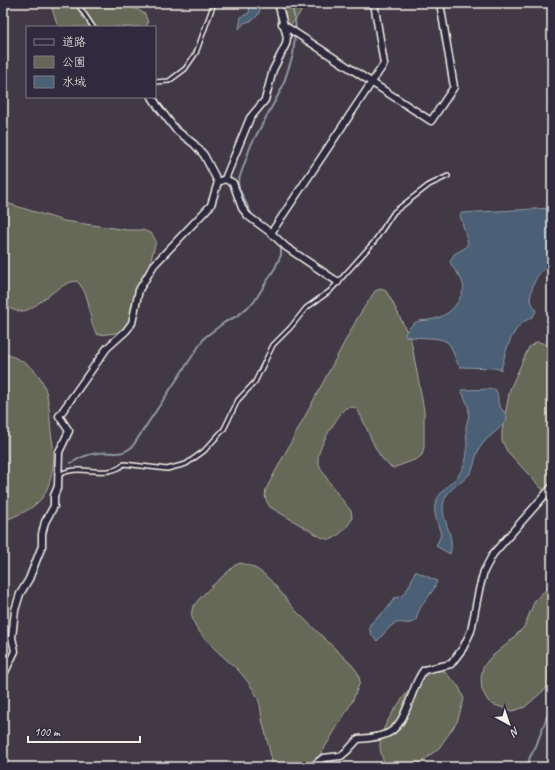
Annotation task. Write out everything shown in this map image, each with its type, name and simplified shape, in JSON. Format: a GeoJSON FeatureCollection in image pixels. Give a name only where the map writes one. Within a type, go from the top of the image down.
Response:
{"type":"FeatureCollection","features":[{"type":"Feature","properties":{"kind":"street"},"geometry":{"type":"LineString","coordinates":[[218,182],[225,179],[250,118],[265,100],[273,70],[286,44],[287,37],[282,24],[278,3]]}},
{"type":"Feature","properties":{"kind":"street"},"geometry":{"type":"LineString","coordinates":[[271,233],[384,64],[374,3]]}},
{"type":"Feature","properties":{"kind":"street"},"geometry":{"type":"LineString","coordinates":[[282,24],[431,121],[454,87],[440,3]]}},
{"type":"Feature","properties":{"kind":"street"},"geometry":{"type":"LineString","coordinates":[[3,676],[14,651],[12,638],[15,610],[20,594],[29,579],[42,546],[42,534],[45,522],[54,506],[54,496],[58,486],[57,477],[59,452],[69,431],[59,416],[107,348],[126,331],[132,323],[139,290],[154,265],[211,205],[218,182],[204,155],[194,144],[176,130],[153,98]]}},
{"type":"Feature","properties":{"kind":"street"},"geometry":{"type":"LineString","coordinates":[[225,179],[233,183],[242,208],[248,216],[271,233],[286,247],[338,282]]}},
{"type":"Feature","properties":{"kind":"street"},"geometry":{"type":"LineString","coordinates":[[312,767],[324,758],[341,756],[358,739],[385,735],[394,730],[401,722],[411,696],[424,670],[451,664],[463,648],[471,631],[484,571],[493,554],[552,487]]}},
{"type":"Feature","properties":{"kind":"lane"},"geometry":{"type":"LineString","coordinates":[[77,3],[92,26]]}},
{"type":"Feature","properties":{"kind":"lane"},"geometry":{"type":"LineString","coordinates":[[156,82],[169,81],[185,69],[196,53],[214,3]]}},
{"type":"Feature","properties":{"kind":"lane"},"geometry":{"type":"LineString","coordinates":[[57,477],[64,472],[72,470],[104,471],[120,469],[124,464],[167,469],[186,464],[204,451],[224,429],[238,400],[255,382],[273,345],[290,328],[306,308],[330,291],[374,242],[394,212],[429,185],[448,176]]}},
{"type":"Feature","properties":{"kind":"green space"},"geometry":{"type":"Polygon","coordinates":[[[50,3],[126,3],[145,14],[148,23],[146,26],[58,26],[50,3]]]}},
{"type":"Feature","properties":{"kind":"green space"},"geometry":{"type":"Polygon","coordinates":[[[279,3],[307,3],[294,22],[283,30],[278,24],[277,14],[279,3]]]}},
{"type":"Feature","properties":{"kind":"green space"},"geometry":{"type":"Polygon","coordinates":[[[3,202],[64,221],[127,230],[143,230],[152,234],[156,241],[136,315],[124,328],[116,333],[98,335],[93,327],[86,295],[77,281],[61,287],[30,309],[17,311],[3,304],[3,202]]]}},
{"type":"Feature","properties":{"kind":"green space"},"geometry":{"type":"Polygon","coordinates":[[[380,289],[386,291],[411,340],[424,410],[424,447],[422,455],[417,459],[393,468],[381,457],[372,442],[357,409],[353,407],[345,408],[324,440],[318,459],[322,470],[351,511],[352,517],[350,523],[341,533],[335,538],[327,539],[319,536],[270,507],[266,499],[266,489],[358,317],[375,291],[380,289]]]}},
{"type":"Feature","properties":{"kind":"green space"},"geometry":{"type":"Polygon","coordinates":[[[536,342],[545,344],[552,350],[552,500],[507,451],[502,441],[502,431],[510,389],[529,347],[536,342]]]}},
{"type":"Feature","properties":{"kind":"green space"},"geometry":{"type":"Polygon","coordinates":[[[3,353],[27,364],[35,371],[43,382],[47,396],[54,457],[51,479],[42,498],[29,509],[3,521],[3,353]]]}},
{"type":"Feature","properties":{"kind":"green space"},"geometry":{"type":"Polygon","coordinates":[[[240,563],[258,570],[266,576],[297,612],[352,665],[358,673],[360,682],[352,702],[313,767],[273,767],[262,719],[260,703],[255,693],[239,671],[209,643],[192,618],[192,610],[194,605],[234,566],[240,563]]]}},
{"type":"Feature","properties":{"kind":"green space"},"geometry":{"type":"Polygon","coordinates":[[[552,584],[552,683],[525,707],[512,711],[492,704],[488,701],[482,690],[481,679],[483,667],[490,658],[524,627],[535,600],[552,584]]]}},
{"type":"Feature","properties":{"kind":"green space"},"geometry":{"type":"Polygon","coordinates":[[[432,667],[445,672],[459,687],[464,699],[457,722],[439,748],[414,767],[386,767],[381,754],[380,746],[381,737],[390,716],[426,669],[432,667]]]}},
{"type":"Feature","properties":{"kind":"water"},"geometry":{"type":"Polygon","coordinates":[[[250,3],[260,3],[258,15],[253,20],[244,23],[239,29],[241,17],[249,13],[250,3]]]}},
{"type":"Feature","properties":{"kind":"water"},"geometry":{"type":"Polygon","coordinates":[[[552,208],[552,264],[542,271],[536,278],[530,299],[536,311],[531,318],[524,321],[520,325],[510,340],[501,370],[495,368],[460,367],[451,347],[447,342],[433,338],[405,336],[405,333],[414,323],[438,318],[447,314],[460,298],[464,286],[461,278],[450,262],[454,254],[465,248],[468,243],[460,215],[461,213],[552,208]]]}},
{"type":"Feature","properties":{"kind":"water"},"geometry":{"type":"Polygon","coordinates":[[[495,389],[497,392],[499,405],[507,420],[482,445],[471,472],[449,492],[444,501],[444,514],[451,540],[450,554],[436,546],[441,535],[435,516],[435,505],[439,496],[462,470],[466,458],[466,424],[469,410],[461,390],[495,389]]]}},
{"type":"Feature","properties":{"kind":"water"},"geometry":{"type":"Polygon","coordinates":[[[415,571],[437,581],[433,590],[420,608],[416,620],[410,623],[394,624],[377,641],[371,633],[370,624],[388,608],[394,598],[405,592],[415,571]]]}},
{"type":"Feature","properties":{"kind":"waterway"},"geometry":{"type":"LineString","coordinates":[[291,3],[296,31]]}},
{"type":"Feature","properties":{"kind":"waterway"},"geometry":{"type":"LineString","coordinates":[[253,217],[239,189],[238,182],[251,145],[282,88],[293,55],[295,35]]}},
{"type":"Feature","properties":{"kind":"waterway"},"geometry":{"type":"LineString","coordinates":[[261,229],[270,236]]}},
{"type":"Feature","properties":{"kind":"waterway"},"geometry":{"type":"LineString","coordinates":[[71,463],[91,454],[120,453],[132,447],[205,337],[225,322],[237,316],[254,302],[275,268],[281,255],[281,244]]}},
{"type":"Feature","properties":{"kind":"waterway"},"geometry":{"type":"LineString","coordinates":[[527,767],[552,703]]}}]}
